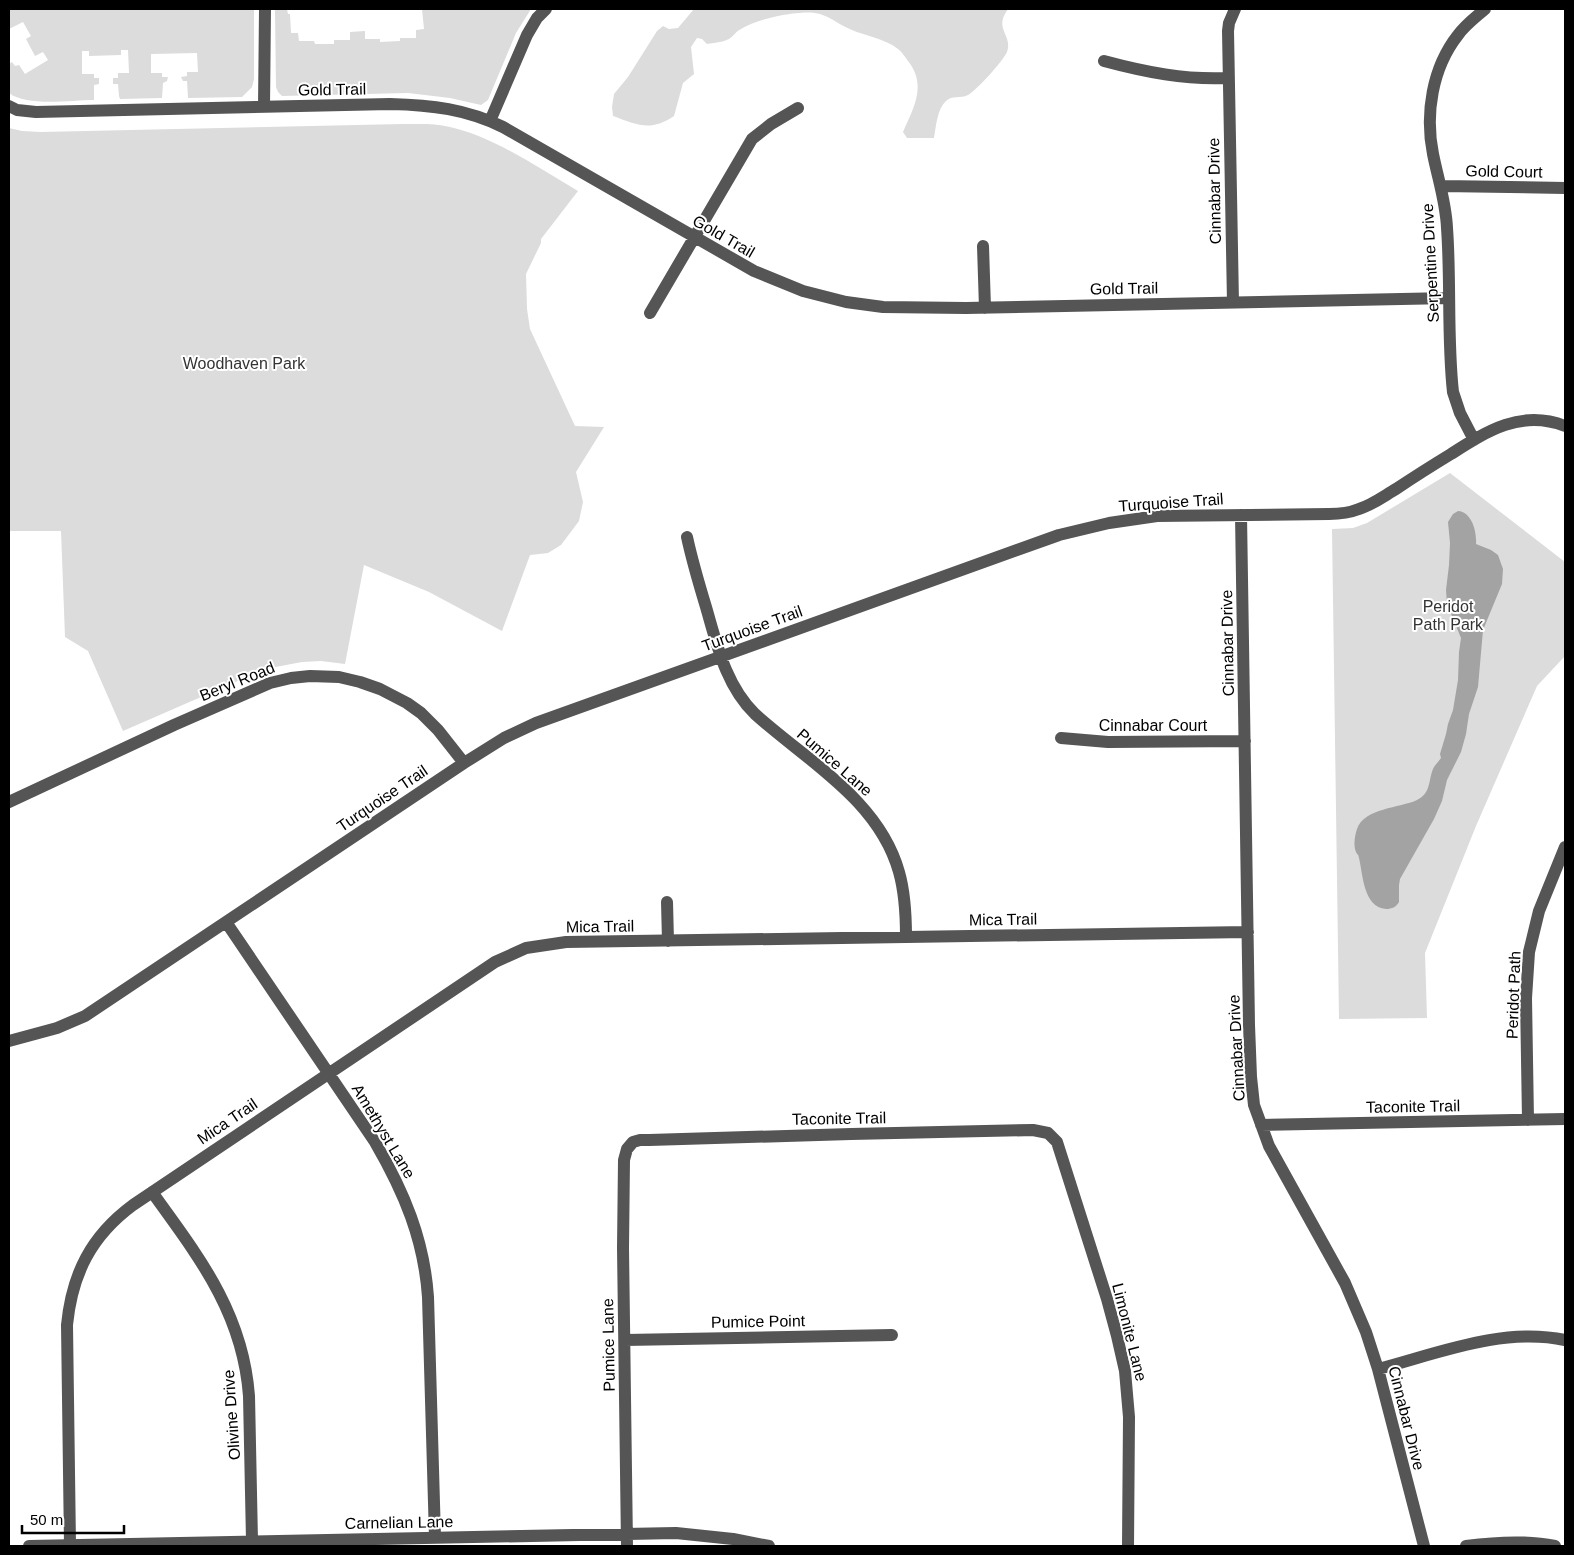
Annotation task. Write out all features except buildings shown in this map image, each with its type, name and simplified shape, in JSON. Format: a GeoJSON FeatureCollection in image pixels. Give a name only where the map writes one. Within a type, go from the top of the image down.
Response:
{"type":"FeatureCollection","features":[{"type":"Feature","properties":{"kind":"street"},"geometry":{"type":"LineString","coordinates":[[264,107],[265,9]]}},
{"type":"Feature","properties":{"kind":"street"},"geometry":{"type":"LineString","coordinates":[[490,121],[527,35],[537,18],[546,9]]}},
{"type":"Feature","properties":{"kind":"street","name":"Cinnabar Drive"},"geometry":{"type":"LineString","coordinates":[[1233,303],[1227,78],[1228,31],[1234,9]]}},
{"type":"Feature","properties":{"kind":"street","name":"Serpentine Drive"},"geometry":{"type":"LineString","coordinates":[[1474,440],[1452,392],[1448,230],[1442,186],[1434,156],[1430,116],[1434,90],[1449,48],[1458,34],[1485,9]]}},
{"type":"Feature","properties":{"kind":"street"},"geometry":{"type":"LineString","coordinates":[[1104,61],[1137,70],[1176,77],[1227,78]]}},
{"type":"Feature","properties":{"kind":"street","name":"Gold Trail"},"geometry":{"type":"LineString","coordinates":[[9,106],[17,110],[36,112],[390,104],[430,106],[459,111],[490,121],[522,137],[735,261],[770,279],[824,297],[883,307],[985,308],[1449,298]]}},
{"type":"Feature","properties":{"kind":"street"},"geometry":{"type":"LineString","coordinates":[[650,313],[752,139],[771,124],[798,108]]}},
{"type":"Feature","properties":{"kind":"street","name":"Gold Court"},"geometry":{"type":"LineString","coordinates":[[1442,186],[1565,188]]}},
{"type":"Feature","properties":{"kind":"street"},"geometry":{"type":"LineString","coordinates":[[983,246],[985,308]]}},
{"type":"Feature","properties":{"kind":"street","name":"Turquoise Trail"},"geometry":{"type":"LineString","coordinates":[[9,1041],[57,1028],[79,1019],[117,996],[464,763],[504,738],[528,727],[1059,535],[1109,523],[1182,515],[1334,514],[1350,512],[1372,504],[1495,428],[1518,422],[1542,421],[1565,426]]}},
{"type":"Feature","properties":{"kind":"street","name":"Cinnabar Drive"},"geometry":{"type":"LineString","coordinates":[[1241,515],[1251,1077],[1254,1105],[1276,1160],[1353,1300],[1366,1332],[1378,1369],[1424,1546]]}},
{"type":"Feature","properties":{"kind":"street","name":"Pumice Lane"},"geometry":{"type":"LineString","coordinates":[[687,537],[721,656],[734,688],[747,707],[777,735],[851,795],[873,820],[892,851],[898,871],[904,902],[906,937]]}},
{"type":"Feature","properties":{"kind":"street","name":"Beryl Road"},"geometry":{"type":"LineString","coordinates":[[9,802],[174,725],[270,683],[310,676],[339,677],[360,682],[402,700],[421,713],[438,730],[464,763]]}},
{"type":"Feature","properties":{"kind":"street","name":"Cinnabar Court"},"geometry":{"type":"LineString","coordinates":[[1062,738],[1108,742],[1245,741]]}},
{"type":"Feature","properties":{"kind":"street","name":"Peridot Path"},"geometry":{"type":"LineString","coordinates":[[1528,1120],[1527,968],[1539,911],[1562,865],[1565,847]]}},
{"type":"Feature","properties":{"kind":"street"},"geometry":{"type":"LineString","coordinates":[[667,902],[668,941]]}},
{"type":"Feature","properties":{"kind":"street","name":"Amethyst Lane"},"geometry":{"type":"LineString","coordinates":[[226,922],[375,1142],[394,1176],[413,1220],[424,1258],[427,1282],[435,1537]]}},
{"type":"Feature","properties":{"kind":"street","name":"Mica Trail"},"geometry":{"type":"LineString","coordinates":[[70,1546],[66,1332],[71,1296],[84,1261],[103,1232],[121,1214],[152,1192],[495,962],[515,952],[539,945],[566,942],[1248,932]]}},
{"type":"Feature","properties":{"kind":"street","name":"Taconite Trail"},"geometry":{"type":"LineString","coordinates":[[1261,1125],[1565,1119]]}},
{"type":"Feature","properties":{"kind":"street","name":"Taconite Trail"},"geometry":{"type":"LineString","coordinates":[[630,1145],[640,1140],[842,1134],[1032,1130],[1044,1131],[1050,1134]]}},
{"type":"Feature","properties":{"kind":"street","name":"Limonite Lane"},"geometry":{"type":"LineString","coordinates":[[1050,1134],[1057,1142],[1107,1299],[1121,1354],[1127,1387],[1129,1417],[1128,1546]]}},
{"type":"Feature","properties":{"kind":"street","name":"Pumice Lane"},"geometry":{"type":"LineString","coordinates":[[627,1540],[623,1168],[625,1154],[630,1145]]}},
{"type":"Feature","properties":{"kind":"street","name":"Olivine Drive"},"geometry":{"type":"LineString","coordinates":[[152,1192],[211,1277],[228,1308],[239,1342],[247,1376],[249,1396],[252,1541]]}},
{"type":"Feature","properties":{"kind":"street","name":"Pumice Point"},"geometry":{"type":"LineString","coordinates":[[625,1340],[892,1335]]}},
{"type":"Feature","properties":{"kind":"street"},"geometry":{"type":"LineString","coordinates":[[1378,1369],[1503,1337],[1540,1336],[1565,1340]]}},
{"type":"Feature","properties":{"kind":"street","name":"Carnelian Lane"},"geometry":{"type":"LineString","coordinates":[[29,1546],[435,1537],[627,1540],[676,1533],[733,1539],[769,1546]]}},
{"type":"Feature","properties":{"kind":"street"},"geometry":{"type":"LineString","coordinates":[[1466,1546],[1504,1542],[1536,1543],[1555,1546]]}},
{"type":"Feature","properties":{"kind":"green space"},"geometry":{"type":"Polygon","coordinates":[[[254,9],[254,79],[252,87],[242,97],[188,98],[187,81],[183,81],[181,77],[187,76],[187,72],[198,72],[197,53],[151,54],[151,73],[162,73],[162,77],[168,77],[167,81],[163,83],[162,98],[120,99],[118,84],[113,84],[113,78],[118,78],[118,73],[129,73],[128,50],[121,50],[121,55],[89,56],[89,51],[82,51],[82,74],[94,74],[94,78],[99,78],[99,84],[94,85],[94,100],[38,101],[17,97],[9,93],[9,64],[12,62],[15,66],[19,65],[25,74],[48,60],[43,52],[35,56],[26,39],[31,36],[23,22],[9,29],[9,10],[254,9]]]}},
{"type":"Feature","properties":{"kind":"green space"},"geometry":{"type":"Polygon","coordinates":[[[275,9],[287,9],[288,14],[290,14],[291,33],[298,33],[299,41],[314,41],[315,44],[334,44],[334,40],[350,40],[350,32],[365,31],[365,39],[380,39],[380,42],[400,41],[400,38],[416,38],[416,30],[424,29],[422,9],[531,9],[516,33],[488,100],[481,105],[450,98],[408,93],[282,96],[276,87],[275,9]]]}},
{"type":"Feature","properties":{"kind":"green space"},"geometry":{"type":"Polygon","coordinates":[[[694,9],[1008,9],[1002,22],[1008,46],[1007,52],[1000,62],[977,88],[968,95],[951,98],[943,104],[937,118],[934,138],[907,138],[903,132],[917,96],[918,87],[914,70],[901,52],[888,43],[852,30],[828,17],[809,12],[762,20],[739,30],[729,39],[721,42],[707,44],[702,39],[697,38],[691,47],[694,74],[683,83],[674,116],[658,124],[644,125],[613,116],[614,94],[628,77],[657,31],[663,26],[669,29],[678,28],[694,9]]]}},
{"type":"Feature","properties":{"kind":"green space","name":"Woodhaven Park"},"geometry":{"type":"Polygon","coordinates":[[[403,124],[444,126],[483,138],[516,154],[578,191],[541,239],[541,243],[526,274],[527,309],[530,329],[575,426],[604,427],[576,472],[583,502],[579,521],[561,545],[548,553],[530,555],[502,631],[429,592],[364,565],[345,664],[321,661],[302,662],[265,669],[123,731],[88,651],[65,637],[61,531],[9,531],[9,128],[40,132],[403,124]]]}},
{"type":"Feature","properties":{"kind":"green space","name":"Peridot Path Park"},"geometry":{"type":"Polygon","coordinates":[[[1450,473],[1565,562],[1565,656],[1537,686],[1476,826],[1425,953],[1427,1018],[1339,1019],[1332,529],[1353,528],[1367,523],[1450,473]]]}},
{"type":"Feature","properties":{"kind":"shaded area"},"geometry":{"type":"Polygon","coordinates":[[[1458,511],[1467,515],[1473,523],[1476,544],[1498,555],[1503,569],[1502,584],[1483,630],[1478,687],[1469,714],[1461,752],[1447,780],[1442,801],[1434,819],[1400,879],[1399,902],[1394,907],[1386,909],[1378,907],[1368,896],[1363,881],[1359,856],[1355,849],[1355,837],[1361,822],[1367,817],[1383,810],[1410,803],[1422,797],[1427,789],[1432,771],[1441,758],[1440,754],[1453,710],[1458,680],[1461,638],[1447,604],[1446,590],[1450,543],[1448,522],[1453,514],[1458,511]]]}}]}
